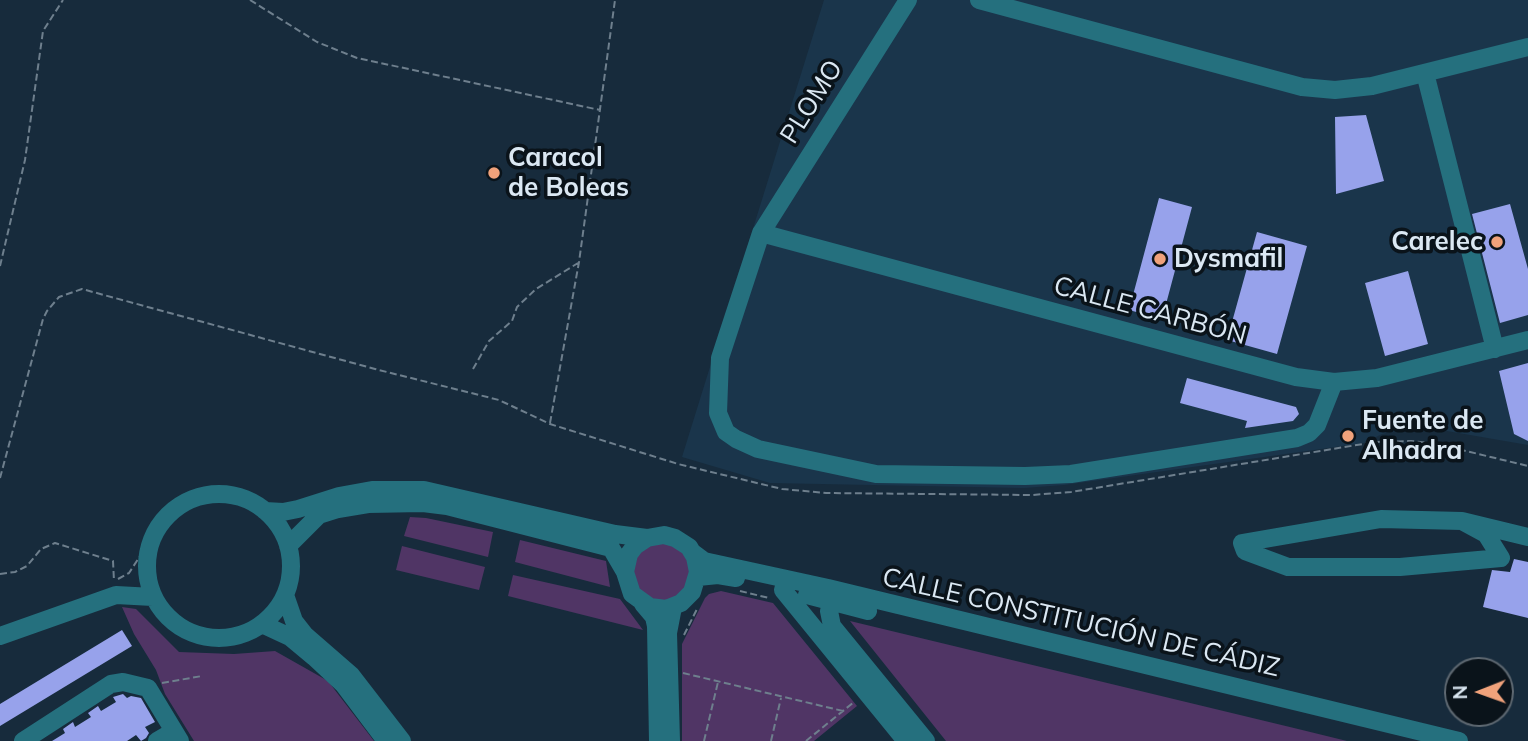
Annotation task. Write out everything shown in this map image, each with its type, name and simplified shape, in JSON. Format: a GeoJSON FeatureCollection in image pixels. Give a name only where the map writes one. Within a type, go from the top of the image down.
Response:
{"type":"FeatureCollection","features":[{"type":"Feature","properties":{"kind":"street","name":"PLOMO"},"geometry":{"type":"LineString","coordinates":[[908,0],[761,233],[722,347],[718,369],[718,413],[726,432],[758,449],[876,474],[1071,474],[1297,438],[1309,433],[1317,425],[1334,382]]}},
{"type":"Feature","properties":{"kind":"street"},"geometry":{"type":"LineString","coordinates":[[979,0],[1302,87],[1335,90],[1372,86],[1528,47]]}},
{"type":"Feature","properties":{"kind":"street"},"geometry":{"type":"LineString","coordinates":[[1425,74],[1495,349]]}},
{"type":"Feature","properties":{"kind":"street","name":"CALLE CARBÓN"},"geometry":{"type":"LineString","coordinates":[[761,233],[1296,377],[1334,382],[1377,378],[1528,340]]}},
{"type":"Feature","properties":{"kind":"street"},"geometry":{"type":"LineString","coordinates":[[0,636],[134,580],[165,517],[175,508],[200,496],[214,493],[241,497],[265,510],[283,512],[372,490],[424,490],[615,534],[648,538]]}},
{"type":"Feature","properties":{"kind":"street"},"geometry":{"type":"LineString","coordinates":[[288,546],[319,515],[368,504],[423,503],[611,548],[625,572],[632,594],[643,604],[656,626],[658,741]]}},
{"type":"Feature","properties":{"kind":"street"},"geometry":{"type":"LineString","coordinates":[[149,549],[146,566],[153,597],[169,619],[180,628],[207,638],[236,636],[262,624],[271,616],[285,595],[291,571],[288,546],[283,533],[265,510]]}},
{"type":"Feature","properties":{"kind":"street"},"geometry":{"type":"LineString","coordinates":[[1462,521],[1486,534],[1501,558],[1400,567],[1289,566],[1245,551],[1241,543],[1381,519],[1462,521],[1528,537]]}},
{"type":"Feature","properties":{"kind":"street"},"geometry":{"type":"LineString","coordinates":[[625,572],[629,554],[635,546],[658,535],[675,538],[692,552],[697,562],[698,578],[687,598],[673,607],[658,609],[643,604]]}},
{"type":"Feature","properties":{"kind":"street","name":"CALLE CONSTITUCIÓN DE CÁDIZ"},"geometry":{"type":"LineString","coordinates":[[692,552],[704,561],[830,595],[1043,651],[1410,741]]}},
{"type":"Feature","properties":{"kind":"street","name":"CALLE CONSTITUCIÓN DE CÁDIZ"},"geometry":{"type":"LineString","coordinates":[[698,578],[718,575],[779,594],[830,595],[1459,741]]}},
{"type":"Feature","properties":{"kind":"street"},"geometry":{"type":"LineString","coordinates":[[115,588],[153,597]]}},
{"type":"Feature","properties":{"kind":"street"},"geometry":{"type":"LineString","coordinates":[[779,594],[906,741]]}},
{"type":"Feature","properties":{"kind":"street"},"geometry":{"type":"LineString","coordinates":[[285,595],[295,621],[304,635],[351,675],[402,741]]}},
{"type":"Feature","properties":{"kind":"street"},"geometry":{"type":"LineString","coordinates":[[830,595],[832,626],[926,741]]}},
{"type":"Feature","properties":{"kind":"street"},"geometry":{"type":"LineString","coordinates":[[671,741],[668,633],[673,607]]}},
{"type":"Feature","properties":{"kind":"street"},"geometry":{"type":"LineString","coordinates":[[262,624],[290,637],[344,685],[386,741]]}},
{"type":"Feature","properties":{"kind":"street"},"geometry":{"type":"LineString","coordinates":[[23,741],[111,684],[123,682],[142,686],[177,736],[157,741]]}},
{"type":"Feature","properties":{"kind":"path"},"geometry":{"type":"LineString","coordinates":[[0,267],[25,160],[43,31],[63,0]]}},
{"type":"Feature","properties":{"kind":"path"},"geometry":{"type":"LineString","coordinates":[[250,0],[317,42],[357,58],[601,110]]}},
{"type":"Feature","properties":{"kind":"path"},"geometry":{"type":"LineString","coordinates":[[550,424],[579,262],[615,0]]}},
{"type":"Feature","properties":{"kind":"path"},"geometry":{"type":"LineString","coordinates":[[473,369],[489,341],[512,321],[517,307],[536,289],[579,262]]}},
{"type":"Feature","properties":{"kind":"path"},"geometry":{"type":"LineString","coordinates":[[0,478],[43,319],[59,297],[82,289],[499,400],[550,424],[678,464],[766,487],[826,494],[1032,495],[1071,492],[1375,442],[1411,441],[1437,444],[1528,466]]}},
{"type":"Feature","properties":{"kind":"path"},"geometry":{"type":"LineString","coordinates":[[0,574],[15,572],[27,566],[41,549],[55,543],[113,561],[115,588]]}},
{"type":"Feature","properties":{"kind":"path"},"geometry":{"type":"LineString","coordinates":[[115,588],[149,549]]}},
{"type":"Feature","properties":{"kind":"path"},"geometry":{"type":"LineString","coordinates":[[736,590],[779,594]]}},
{"type":"Feature","properties":{"kind":"path"},"geometry":{"type":"LineString","coordinates":[[680,641],[698,607]]}},
{"type":"Feature","properties":{"kind":"path"},"geometry":{"type":"LineString","coordinates":[[679,672],[843,711]]}},
{"type":"Feature","properties":{"kind":"path"},"geometry":{"type":"LineString","coordinates":[[142,686],[202,676]]}},
{"type":"Feature","properties":{"kind":"path"},"geometry":{"type":"LineString","coordinates":[[704,741],[718,682]]}},
{"type":"Feature","properties":{"kind":"path"},"geometry":{"type":"LineString","coordinates":[[771,741],[782,697]]}},
{"type":"Feature","properties":{"kind":"path"},"geometry":{"type":"LineString","coordinates":[[806,741],[856,701]]}},
{"type":"Feature","properties":{"kind":"shaded area"},"geometry":{"type":"Polygon","coordinates":[[[824,0],[1528,0],[1528,445],[1418,426],[1382,434],[1364,443],[1064,485],[1024,488],[770,483],[682,457],[824,0]]]}},
{"type":"Feature","properties":{"kind":"shaded area"},"geometry":{"type":"Polygon","coordinates":[[[410,517],[493,532],[488,557],[404,536],[410,517]]]}},
{"type":"Feature","properties":{"kind":"shaded area"},"geometry":{"type":"Polygon","coordinates":[[[520,540],[606,561],[610,587],[515,562],[520,540]]]}},
{"type":"Feature","properties":{"kind":"shaded area"},"geometry":{"type":"Polygon","coordinates":[[[661,543],[677,548],[685,556],[690,572],[685,588],[677,596],[661,601],[645,596],[637,588],[632,572],[637,556],[645,548],[661,543]]]}},
{"type":"Feature","properties":{"kind":"shaded area"},"geometry":{"type":"Polygon","coordinates":[[[402,546],[485,567],[479,590],[396,570],[402,546]]]}},
{"type":"Feature","properties":{"kind":"shaded area"},"geometry":{"type":"Polygon","coordinates":[[[513,575],[620,599],[643,630],[508,596],[513,575]]]}},
{"type":"Feature","properties":{"kind":"shaded area"},"geometry":{"type":"Polygon","coordinates":[[[721,591],[773,603],[857,706],[814,741],[682,741],[682,644],[705,598],[721,591]]]}},
{"type":"Feature","properties":{"kind":"shaded area"},"geometry":{"type":"Polygon","coordinates":[[[122,607],[136,609],[179,652],[234,654],[275,651],[328,681],[374,741],[194,741],[165,694],[156,670],[134,634],[122,607]]]}},
{"type":"Feature","properties":{"kind":"shaded area"},"geometry":{"type":"Polygon","coordinates":[[[850,621],[1294,728],[1347,741],[946,741],[850,621]]]}},
{"type":"Feature","properties":{"kind":"building"},"geometry":{"type":"Polygon","coordinates":[[[1366,115],[1384,181],[1336,194],[1335,117],[1366,115]]]}},
{"type":"Feature","properties":{"kind":"building","name":"Dysmafil"},"geometry":{"type":"Polygon","coordinates":[[[1159,198],[1192,207],[1162,319],[1129,310],[1159,198]]]}},
{"type":"Feature","properties":{"kind":"building","name":"Carelec"},"geometry":{"type":"Polygon","coordinates":[[[1510,204],[1528,269],[1528,315],[1500,323],[1472,214],[1510,204]]]}},
{"type":"Feature","properties":{"kind":"building"},"geometry":{"type":"Polygon","coordinates":[[[1257,232],[1307,246],[1277,354],[1227,340],[1257,232]]]}},
{"type":"Feature","properties":{"kind":"building"},"geometry":{"type":"Polygon","coordinates":[[[1408,271],[1428,344],[1385,356],[1365,283],[1408,271]]]}},
{"type":"Feature","properties":{"kind":"building"},"geometry":{"type":"Polygon","coordinates":[[[1528,363],[1528,441],[1514,434],[1499,371],[1528,363]]]}},
{"type":"Feature","properties":{"kind":"building"},"geometry":{"type":"Polygon","coordinates":[[[1187,378],[1296,407],[1299,414],[1293,421],[1245,428],[1247,421],[1180,403],[1187,378]]]}},
{"type":"Feature","properties":{"kind":"building","name":"Fuente de Alhadra"},"geometry":{"type":"Polygon","coordinates":[[[1348,432],[1352,433],[1352,441],[1348,442],[1344,441],[1343,437],[1344,433],[1348,432]]]}},
{"type":"Feature","properties":{"kind":"building"},"geometry":{"type":"Polygon","coordinates":[[[1514,559],[1528,562],[1528,618],[1483,607],[1492,570],[1510,572],[1514,559]]]}},
{"type":"Feature","properties":{"kind":"building"},"geometry":{"type":"Polygon","coordinates":[[[122,630],[132,646],[0,726],[0,704],[122,630]]]}},
{"type":"Feature","properties":{"kind":"building"},"geometry":{"type":"Polygon","coordinates":[[[123,694],[127,698],[141,698],[155,722],[145,727],[149,733],[146,738],[141,741],[136,735],[127,741],[52,741],[65,733],[63,729],[73,722],[75,727],[91,717],[88,713],[98,706],[101,711],[116,702],[113,697],[123,694]]]}},
{"type":"Feature","properties":{"kind":"place","name":"Caracol de Boleas"},"geometry":{"type":"Point","coordinates":[494,173]}},
{"type":"Feature","properties":{"kind":"place","name":"Carelec"},"geometry":{"type":"Point","coordinates":[1497,242]}},
{"type":"Feature","properties":{"kind":"place","name":"Dysmafil"},"geometry":{"type":"Point","coordinates":[1160,259]}},
{"type":"Feature","properties":{"kind":"place","name":"Fuente de Alhadra"},"geometry":{"type":"Point","coordinates":[1348,436]}}]}
